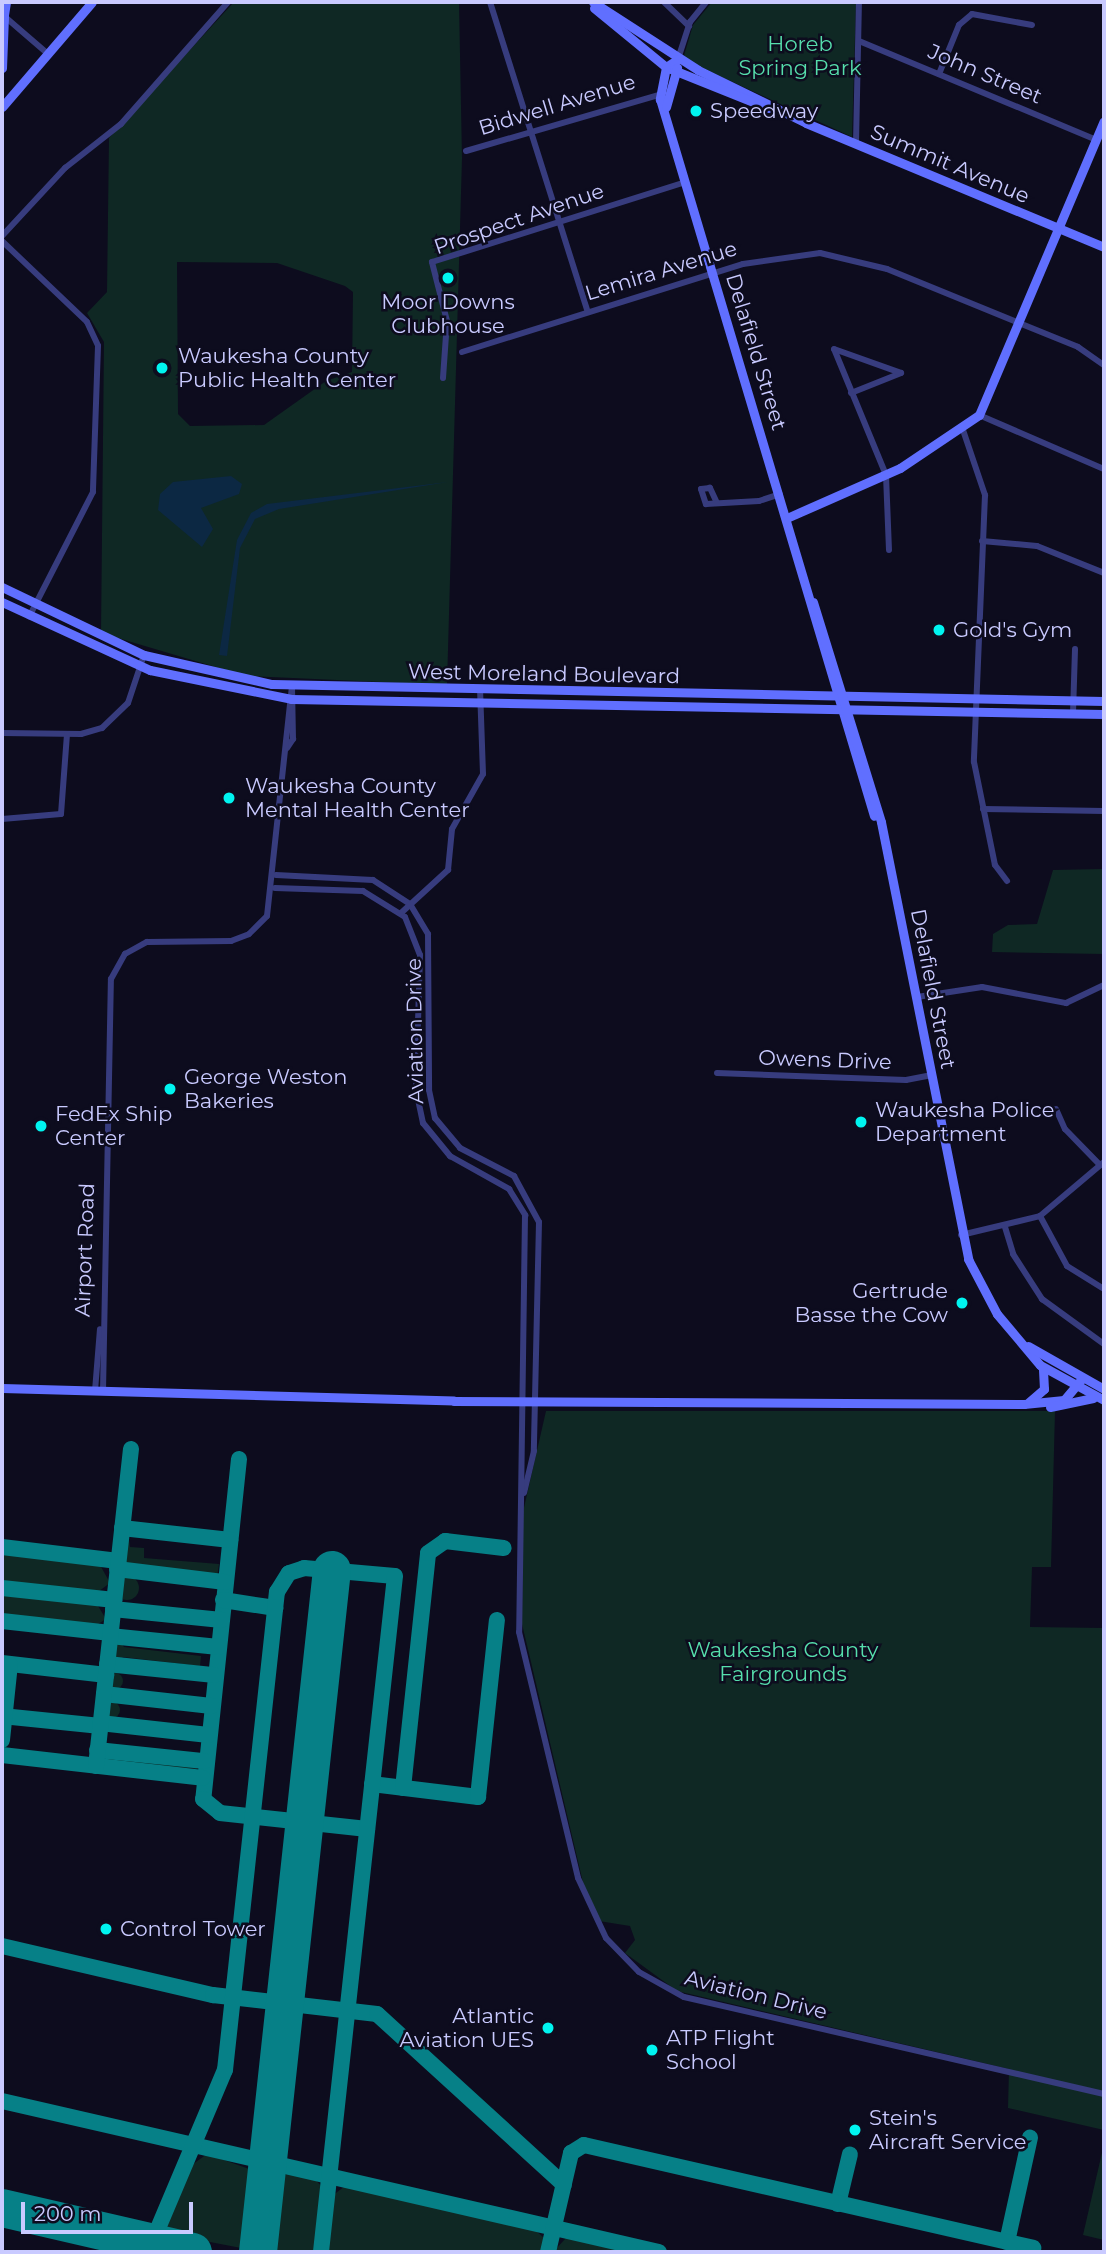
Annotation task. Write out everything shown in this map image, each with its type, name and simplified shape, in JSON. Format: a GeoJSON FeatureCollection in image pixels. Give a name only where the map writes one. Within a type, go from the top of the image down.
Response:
{"type":"FeatureCollection","features":[{"type":"Feature","properties":{"kind":"street"},"geometry":{"type":"LineString","coordinates":[[2,27],[6,2]]}},
{"type":"Feature","properties":{"kind":"street"},"geometry":{"type":"LineString","coordinates":[[2,107],[92,2]]}},
{"type":"Feature","properties":{"kind":"street"},"geometry":{"type":"LineString","coordinates":[[2,236],[65,168],[121,124],[228,2]]}},
{"type":"Feature","properties":{"kind":"street"},"geometry":{"type":"LineString","coordinates":[[490,2],[533,131],[588,312]]}},
{"type":"Feature","properties":{"kind":"street"},"geometry":{"type":"LineString","coordinates":[[590,2],[678,59]]}},
{"type":"Feature","properties":{"kind":"street"},"geometry":{"type":"LineString","coordinates":[[590,2],[666,67]]}},
{"type":"Feature","properties":{"kind":"street"},"geometry":{"type":"LineString","coordinates":[[664,2],[689,26]]}},
{"type":"Feature","properties":{"kind":"street"},"geometry":{"type":"LineString","coordinates":[[659,95],[666,67],[678,59],[689,26],[706,2]]}},
{"type":"Feature","properties":{"kind":"street"},"geometry":{"type":"LineString","coordinates":[[856,143],[859,2]]}},
{"type":"Feature","properties":{"kind":"street"},"geometry":{"type":"LineString","coordinates":[[939,74],[967,16],[982,12],[1032,25]]}},
{"type":"Feature","properties":{"kind":"street"},"geometry":{"type":"LineString","coordinates":[[4,16],[47,53]]}},
{"type":"Feature","properties":{"kind":"street"},"geometry":{"type":"LineString","coordinates":[[2,68],[4,16]]}},
{"type":"Feature","properties":{"kind":"street","name":"John Street"},"geometry":{"type":"LineString","coordinates":[[859,41],[1097,140]]}},
{"type":"Feature","properties":{"kind":"street","name":"Delafield Street"},"geometry":{"type":"LineString","coordinates":[[666,114],[666,92],[677,72],[678,59]]}},
{"type":"Feature","properties":{"kind":"street","name":"Summit Avenue"},"geometry":{"type":"LineString","coordinates":[[678,59],[783,111],[1104,247]]}},
{"type":"Feature","properties":{"kind":"street","name":"Summit Avenue"},"geometry":{"type":"LineString","coordinates":[[666,67],[783,111]]}},
{"type":"Feature","properties":{"kind":"street","name":"Bidwell Avenue"},"geometry":{"type":"LineString","coordinates":[[466,151],[659,95]]}},
{"type":"Feature","properties":{"kind":"street","name":"Delafield Street"},"geometry":{"type":"LineString","coordinates":[[659,95],[832,665],[847,696],[854,740]]}},
{"type":"Feature","properties":{"kind":"street"},"geometry":{"type":"LineString","coordinates":[[789,517],[886,475],[963,429],[979,415],[1020,324],[1104,121]]}},
{"type":"Feature","properties":{"kind":"street","name":"Prospect Avenue"},"geometry":{"type":"LineString","coordinates":[[443,378],[447,321],[432,262],[686,182]]}},
{"type":"Feature","properties":{"kind":"street"},"geometry":{"type":"LineString","coordinates":[[2,241],[87,321],[98,346],[93,492],[29,617]]}},
{"type":"Feature","properties":{"kind":"street","name":"Lemira Avenue"},"geometry":{"type":"LineString","coordinates":[[462,352],[785,254],[837,254],[1020,324],[1104,365]]}},
{"type":"Feature","properties":{"kind":"street"},"geometry":{"type":"LineString","coordinates":[[851,393],[901,373],[834,349],[851,393],[886,475],[889,550]]}},
{"type":"Feature","properties":{"kind":"street"},"geometry":{"type":"LineString","coordinates":[[979,415],[1104,469]]}},
{"type":"Feature","properties":{"kind":"street"},"geometry":{"type":"LineString","coordinates":[[963,429],[984,490],[974,762],[996,870],[1007,881]]}},
{"type":"Feature","properties":{"kind":"street"},"geometry":{"type":"LineString","coordinates":[[717,503],[782,494]]}},
{"type":"Feature","properties":{"kind":"street"},"geometry":{"type":"LineString","coordinates":[[982,541],[1037,546],[1104,573]]}},
{"type":"Feature","properties":{"kind":"street","name":"West Moreland Boulevard"},"geometry":{"type":"LineString","coordinates":[[2,587],[78,628],[144,655],[244,680],[292,686],[1104,701]]}},
{"type":"Feature","properties":{"kind":"street","name":"West Moreland Boulevard"},"geometry":{"type":"LineString","coordinates":[[2,602],[72,639],[141,667],[242,692],[291,699],[1104,714]]}},
{"type":"Feature","properties":{"kind":"street"},"geometry":{"type":"LineString","coordinates":[[72,639],[78,628]]}},
{"type":"Feature","properties":{"kind":"street"},"geometry":{"type":"LineString","coordinates":[[1073,713],[1075,649]]}},
{"type":"Feature","properties":{"kind":"street"},"geometry":{"type":"LineString","coordinates":[[2,733],[67,734],[99,730],[116,718],[141,667],[144,655]]}},
{"type":"Feature","properties":{"kind":"street","name":"Delafield Street"},"geometry":{"type":"LineString","coordinates":[[832,665],[835,696],[854,740],[883,835],[917,997],[961,1235],[979,1286],[1021,1341],[1043,1367],[1078,1386]]}},
{"type":"Feature","properties":{"kind":"street"},"geometry":{"type":"LineString","coordinates":[[242,692],[244,680]]}},
{"type":"Feature","properties":{"kind":"street","name":"Airport Road"},"geometry":{"type":"LineString","coordinates":[[99,1391],[114,970],[147,942],[246,936],[267,916],[275,888],[292,686]]}},
{"type":"Feature","properties":{"kind":"street"},"geometry":{"type":"LineString","coordinates":[[360,688],[360,701]]}},
{"type":"Feature","properties":{"kind":"street"},"geometry":{"type":"LineString","coordinates":[[275,888],[339,888],[373,893],[401,913],[412,905],[447,870],[452,829],[483,774],[480,690]]}},
{"type":"Feature","properties":{"kind":"street"},"geometry":{"type":"LineString","coordinates":[[552,691],[553,704]]}},
{"type":"Feature","properties":{"kind":"street"},"geometry":{"type":"LineString","coordinates":[[613,693],[613,706]]}},
{"type":"Feature","properties":{"kind":"street"},"geometry":{"type":"LineString","coordinates":[[683,694],[683,707]]}},
{"type":"Feature","properties":{"kind":"street"},"geometry":{"type":"LineString","coordinates":[[755,695],[755,708]]}},
{"type":"Feature","properties":{"kind":"street"},"geometry":{"type":"LineString","coordinates":[[786,695],[786,708]]}},
{"type":"Feature","properties":{"kind":"street"},"geometry":{"type":"LineString","coordinates":[[887,697],[887,710]]}},
{"type":"Feature","properties":{"kind":"street"},"geometry":{"type":"LineString","coordinates":[[929,698],[929,711]]}},
{"type":"Feature","properties":{"kind":"street"},"geometry":{"type":"LineString","coordinates":[[2,819],[61,814],[67,734]]}},
{"type":"Feature","properties":{"kind":"street"},"geometry":{"type":"LineString","coordinates":[[983,810],[1104,811]]}},
{"type":"Feature","properties":{"kind":"street"},"geometry":{"type":"LineString","coordinates":[[276,875],[339,876],[373,880],[412,905]]}},
{"type":"Feature","properties":{"kind":"street"},"geometry":{"type":"LineString","coordinates":[[339,876],[339,888]]}},
{"type":"Feature","properties":{"kind":"street","name":"Aviation Drive"},"geometry":{"type":"LineString","coordinates":[[412,905],[430,943],[430,1061],[435,1118],[464,1150],[505,1170],[528,1193],[541,1233],[533,1458],[520,1506]]}},
{"type":"Feature","properties":{"kind":"street","name":"Aviation Drive"},"geometry":{"type":"LineString","coordinates":[[401,913],[420,955],[417,1060],[423,1123],[456,1160],[502,1183],[520,1205],[529,1236],[517,1596],[525,1664],[582,1893],[623,1959],[650,1980],[697,2001],[1104,2094]]}},
{"type":"Feature","properties":{"kind":"street"},"geometry":{"type":"LineString","coordinates":[[917,997],[982,987],[1066,1003],[1104,985]]}},
{"type":"Feature","properties":{"kind":"street"},"geometry":{"type":"LineString","coordinates":[[418,1026],[431,1026]]}},
{"type":"Feature","properties":{"kind":"street"},"geometry":{"type":"LineString","coordinates":[[417,1060],[430,1061]]}},
{"type":"Feature","properties":{"kind":"street","name":"Owens Drive"},"geometry":{"type":"LineString","coordinates":[[717,1073],[906,1080],[931,1075]]}},
{"type":"Feature","properties":{"kind":"street"},"geometry":{"type":"LineString","coordinates":[[961,1235],[1005,1227],[1040,1216],[1102,1163],[1056,1110]]}},
{"type":"Feature","properties":{"kind":"street"},"geometry":{"type":"LineString","coordinates":[[456,1160],[464,1150]]}},
{"type":"Feature","properties":{"kind":"street"},"geometry":{"type":"LineString","coordinates":[[520,1205],[528,1193]]}},
{"type":"Feature","properties":{"kind":"street"},"geometry":{"type":"LineString","coordinates":[[1040,1216],[1067,1266],[1104,1289]]}},
{"type":"Feature","properties":{"kind":"street"},"geometry":{"type":"LineString","coordinates":[[1005,1227],[1018,1263],[1042,1299],[1104,1344]]}},
{"type":"Feature","properties":{"kind":"street"},"geometry":{"type":"LineString","coordinates":[[526,1335],[538,1335]]}},
{"type":"Feature","properties":{"kind":"street","name":"Delafield Street"},"geometry":{"type":"LineString","coordinates":[[1021,1341],[1078,1386]]}},
{"type":"Feature","properties":{"kind":"street"},"geometry":{"type":"LineString","coordinates":[[1024,1404],[1044,1389],[1043,1367]]}},
{"type":"Feature","properties":{"kind":"street"},"geometry":{"type":"LineString","coordinates":[[2,1388],[524,1402],[1024,1404],[1064,1401],[1078,1386]]}},
{"type":"Feature","properties":{"kind":"street"},"geometry":{"type":"LineString","coordinates":[[1078,1386],[1104,1389]]}},
{"type":"Feature","properties":{"kind":"street"},"geometry":{"type":"LineString","coordinates":[[1078,1386],[1101,1399]]}},
{"type":"Feature","properties":{"kind":"street"},"geometry":{"type":"LineString","coordinates":[[1060,1407],[1078,1386]]}},
{"type":"Feature","properties":{"kind":"street"},"geometry":{"type":"LineString","coordinates":[[1024,1404],[1060,1407],[1101,1399]]}},
{"type":"Feature","properties":{"kind":"green space"},"geometry":{"type":"Polygon","coordinates":[[[234,2],[459,2],[462,158],[447,685],[246,676],[101,633],[104,342],[87,313],[107,292],[109,138],[234,2]],[[177,262],[178,414],[190,426],[264,425],[326,381],[352,372],[353,292],[345,286],[277,263],[177,262]]]}},
{"type":"Feature","properties":{"kind":"green space","name":"Horeb Spring Park"},"geometry":{"type":"Polygon","coordinates":[[[712,2],[856,2],[852,137],[683,59],[693,25],[712,2]]]}},
{"type":"Feature","properties":{"kind":"green space"},"geometry":{"type":"Polygon","coordinates":[[[1104,869],[1104,954],[992,952],[993,934],[1008,925],[1037,924],[1053,870],[1104,869]]]}},
{"type":"Feature","properties":{"kind":"green space","name":"Waukesha County Fairgrounds"},"geometry":{"type":"Polygon","coordinates":[[[546,1411],[1055,1411],[1051,1567],[1032,1567],[1030,1627],[1104,1628],[1104,2130],[1008,2108],[1009,2069],[677,1991],[625,1953],[635,1940],[630,1926],[599,1921],[586,1895],[522,1624],[523,1512],[546,1411]]]}},
{"type":"Feature","properties":{"kind":"green space"},"geometry":{"type":"Polygon","coordinates":[[[128,1533],[130,1547],[144,1548],[144,1558],[219,1564],[217,1578],[124,1567],[128,1533]]]}},
{"type":"Feature","properties":{"kind":"green space"},"geometry":{"type":"Polygon","coordinates":[[[2,1553],[99,1563],[110,1583],[95,1594],[2,1584],[2,1553]]]}},
{"type":"Feature","properties":{"kind":"green space"},"geometry":{"type":"Polygon","coordinates":[[[127,1576],[136,1579],[139,1588],[136,1597],[127,1600],[118,1597],[115,1588],[118,1579],[127,1576]]]}},
{"type":"Feature","properties":{"kind":"green space"},"geometry":{"type":"Polygon","coordinates":[[[2,1591],[95,1601],[106,1619],[92,1628],[2,1618],[2,1591]]]}},
{"type":"Feature","properties":{"kind":"green space"},"geometry":{"type":"Polygon","coordinates":[[[119,1640],[124,1647],[201,1656],[200,1666],[123,1657],[118,1663],[112,1658],[119,1640]]]}},
{"type":"Feature","properties":{"kind":"green space"},"geometry":{"type":"Polygon","coordinates":[[[112,1673],[118,1673],[123,1681],[121,1687],[112,1689],[107,1684],[107,1678],[112,1673]]]}},
{"type":"Feature","properties":{"kind":"green space"},"geometry":{"type":"Polygon","coordinates":[[[109,1702],[115,1702],[120,1710],[118,1716],[109,1718],[104,1713],[104,1707],[109,1702]]]}},
{"type":"Feature","properties":{"kind":"green space"},"geometry":{"type":"Polygon","coordinates":[[[104,1757],[196,1767],[197,1769],[104,1762],[104,1757]]]}},
{"type":"Feature","properties":{"kind":"green space"},"geometry":{"type":"Polygon","coordinates":[[[1104,2144],[1104,2240],[1083,2235],[1104,2144]]]}},
{"type":"Feature","properties":{"kind":"green space"},"geometry":{"type":"Polygon","coordinates":[[[207,2154],[255,2171],[250,2235],[241,2248],[174,2235],[167,2227],[189,2167],[207,2154]]]}},
{"type":"Feature","properties":{"kind":"green space"},"geometry":{"type":"Polygon","coordinates":[[[287,2173],[315,2179],[322,2187],[316,2252],[271,2251],[275,2185],[287,2173]]]}},
{"type":"Feature","properties":{"kind":"green space"},"geometry":{"type":"Polygon","coordinates":[[[345,2186],[534,2229],[544,2238],[543,2252],[326,2252],[332,2196],[345,2186]]]}},
{"type":"Feature","properties":{"kind":"green space"},"geometry":{"type":"Polygon","coordinates":[[[570,2237],[636,2252],[553,2252],[570,2237]]]}},
{"type":"Feature","properties":{"kind":"water"},"geometry":{"type":"Polygon","coordinates":[[[231,476],[242,484],[239,494],[201,508],[213,529],[202,547],[158,510],[160,494],[173,482],[231,476]]]}},
{"type":"Feature","properties":{"kind":"water"},"geometry":{"type":"Polygon","coordinates":[[[448,482],[279,509],[255,519],[240,548],[227,656],[219,655],[237,540],[251,513],[267,504],[448,482]]]}},
{"type":"Feature","properties":{"kind":"taxiway"},"geometry":{"type":"LineString","coordinates":[[96,1766],[131,1449]]}},
{"type":"Feature","properties":{"kind":"taxiway"},"geometry":{"type":"LineString","coordinates":[[239,1459],[203,1799],[220,1813],[367,1829]]}},
{"type":"Feature","properties":{"kind":"taxiway"},"geometry":{"type":"LineString","coordinates":[[122,1528],[230,1540]]}},
{"type":"Feature","properties":{"kind":"taxiway"},"geometry":{"type":"LineString","coordinates":[[403,1788],[428,1553],[445,1541],[504,1548]]}},
{"type":"Feature","properties":{"kind":"taxiway"},"geometry":{"type":"LineString","coordinates":[[2,1547],[118,1561]]}},
{"type":"Feature","properties":{"kind":"taxiway"},"geometry":{"type":"LineString","coordinates":[[148,2252],[225,2070],[277,1592],[289,1573],[304,1568],[395,1576],[321,2252]]}},
{"type":"Feature","properties":{"kind":"taxiway"},"geometry":{"type":"LineString","coordinates":[[117,1569],[225,1582]]}},
{"type":"Feature","properties":{"kind":"taxiway"},"geometry":{"type":"LineString","coordinates":[[2,1588],[114,1600]]}},
{"type":"Feature","properties":{"kind":"taxiway"},"geometry":{"type":"LineString","coordinates":[[223,1600],[275,1608]]}},
{"type":"Feature","properties":{"kind":"taxiway"},"geometry":{"type":"LineString","coordinates":[[113,1609],[221,1620]]}},
{"type":"Feature","properties":{"kind":"taxiway"},"geometry":{"type":"LineString","coordinates":[[372,1784],[478,1797],[497,1620]]}},
{"type":"Feature","properties":{"kind":"taxiway"},"geometry":{"type":"LineString","coordinates":[[2,1621],[110,1633]]}},
{"type":"Feature","properties":{"kind":"taxiway"},"geometry":{"type":"LineString","coordinates":[[110,1636],[218,1647]]}},
{"type":"Feature","properties":{"kind":"taxiway"},"geometry":{"type":"LineString","coordinates":[[2,1663],[106,1675]]}},
{"type":"Feature","properties":{"kind":"taxiway"},"geometry":{"type":"LineString","coordinates":[[2,1740],[10,1664]]}},
{"type":"Feature","properties":{"kind":"taxiway"},"geometry":{"type":"LineString","coordinates":[[107,1664],[214,1675]]}},
{"type":"Feature","properties":{"kind":"taxiway"},"geometry":{"type":"LineString","coordinates":[[104,1694],[211,1706]]}},
{"type":"Feature","properties":{"kind":"taxiway"},"geometry":{"type":"LineString","coordinates":[[2,1716],[100,1726]]}},
{"type":"Feature","properties":{"kind":"taxiway"},"geometry":{"type":"LineString","coordinates":[[100,1723],[208,1735]]}},
{"type":"Feature","properties":{"kind":"taxiway"},"geometry":{"type":"LineString","coordinates":[[97,1750],[204,1761]]}},
{"type":"Feature","properties":{"kind":"taxiway"},"geometry":{"type":"LineString","coordinates":[[2,1755],[203,1778]]}},
{"type":"Feature","properties":{"kind":"taxiway"},"geometry":{"type":"LineString","coordinates":[[2,1946],[213,1995],[377,2014],[564,2185]]}},
{"type":"Feature","properties":{"kind":"taxiway"},"geometry":{"type":"LineString","coordinates":[[2,2101],[659,2252]]}},
{"type":"Feature","properties":{"kind":"taxiway"},"geometry":{"type":"LineString","coordinates":[[1007,2242],[1030,2137]]}},
{"type":"Feature","properties":{"kind":"taxiway"},"geometry":{"type":"LineString","coordinates":[[548,2252],[571,2153],[584,2145],[1033,2248]]}},
{"type":"Feature","properties":{"kind":"taxiway"},"geometry":{"type":"LineString","coordinates":[[838,2204],[850,2154]]}},
{"type":"Feature","properties":{"kind":"runway"},"geometry":{"type":"LineString","coordinates":[[258,2252],[332,1570]]}},
{"type":"Feature","properties":{"kind":"runway"},"geometry":{"type":"LineString","coordinates":[[2,2208],[193,2252]]}},
{"type":"Feature","properties":{"kind":"place","name":"Speedway"},"geometry":{"type":"Point","coordinates":[696,111]}},
{"type":"Feature","properties":{"kind":"place","name":"Moor Downs Clubhouse"},"geometry":{"type":"Point","coordinates":[448,278]}},
{"type":"Feature","properties":{"kind":"place","name":"Waukesha County Public Health Center"},"geometry":{"type":"Point","coordinates":[162,368]}},
{"type":"Feature","properties":{"kind":"place","name":"Gold's Gym"},"geometry":{"type":"Point","coordinates":[939,630]}},
{"type":"Feature","properties":{"kind":"place","name":"Waukesha County Mental Health Center"},"geometry":{"type":"Point","coordinates":[229,798]}},
{"type":"Feature","properties":{"kind":"place","name":"George Weston Bakeries"},"geometry":{"type":"Point","coordinates":[170,1089]}},
{"type":"Feature","properties":{"kind":"place","name":"Waukesha Police Department"},"geometry":{"type":"Point","coordinates":[861,1122]}},
{"type":"Feature","properties":{"kind":"place","name":"FedEx Ship Center"},"geometry":{"type":"Point","coordinates":[41,1126]}},
{"type":"Feature","properties":{"kind":"place","name":"Gertrude Basse the Cow"},"geometry":{"type":"Point","coordinates":[962,1303]}},
{"type":"Feature","properties":{"kind":"place","name":"Control Tower"},"geometry":{"type":"Point","coordinates":[106,1929]}},
{"type":"Feature","properties":{"kind":"place","name":"Atlantic Aviation UES"},"geometry":{"type":"Point","coordinates":[548,2028]}},
{"type":"Feature","properties":{"kind":"place","name":"ATP Flight School"},"geometry":{"type":"Point","coordinates":[652,2050]}},
{"type":"Feature","properties":{"kind":"place","name":"Stein's Aircraft Service"},"geometry":{"type":"Point","coordinates":[855,2130]}}]}
